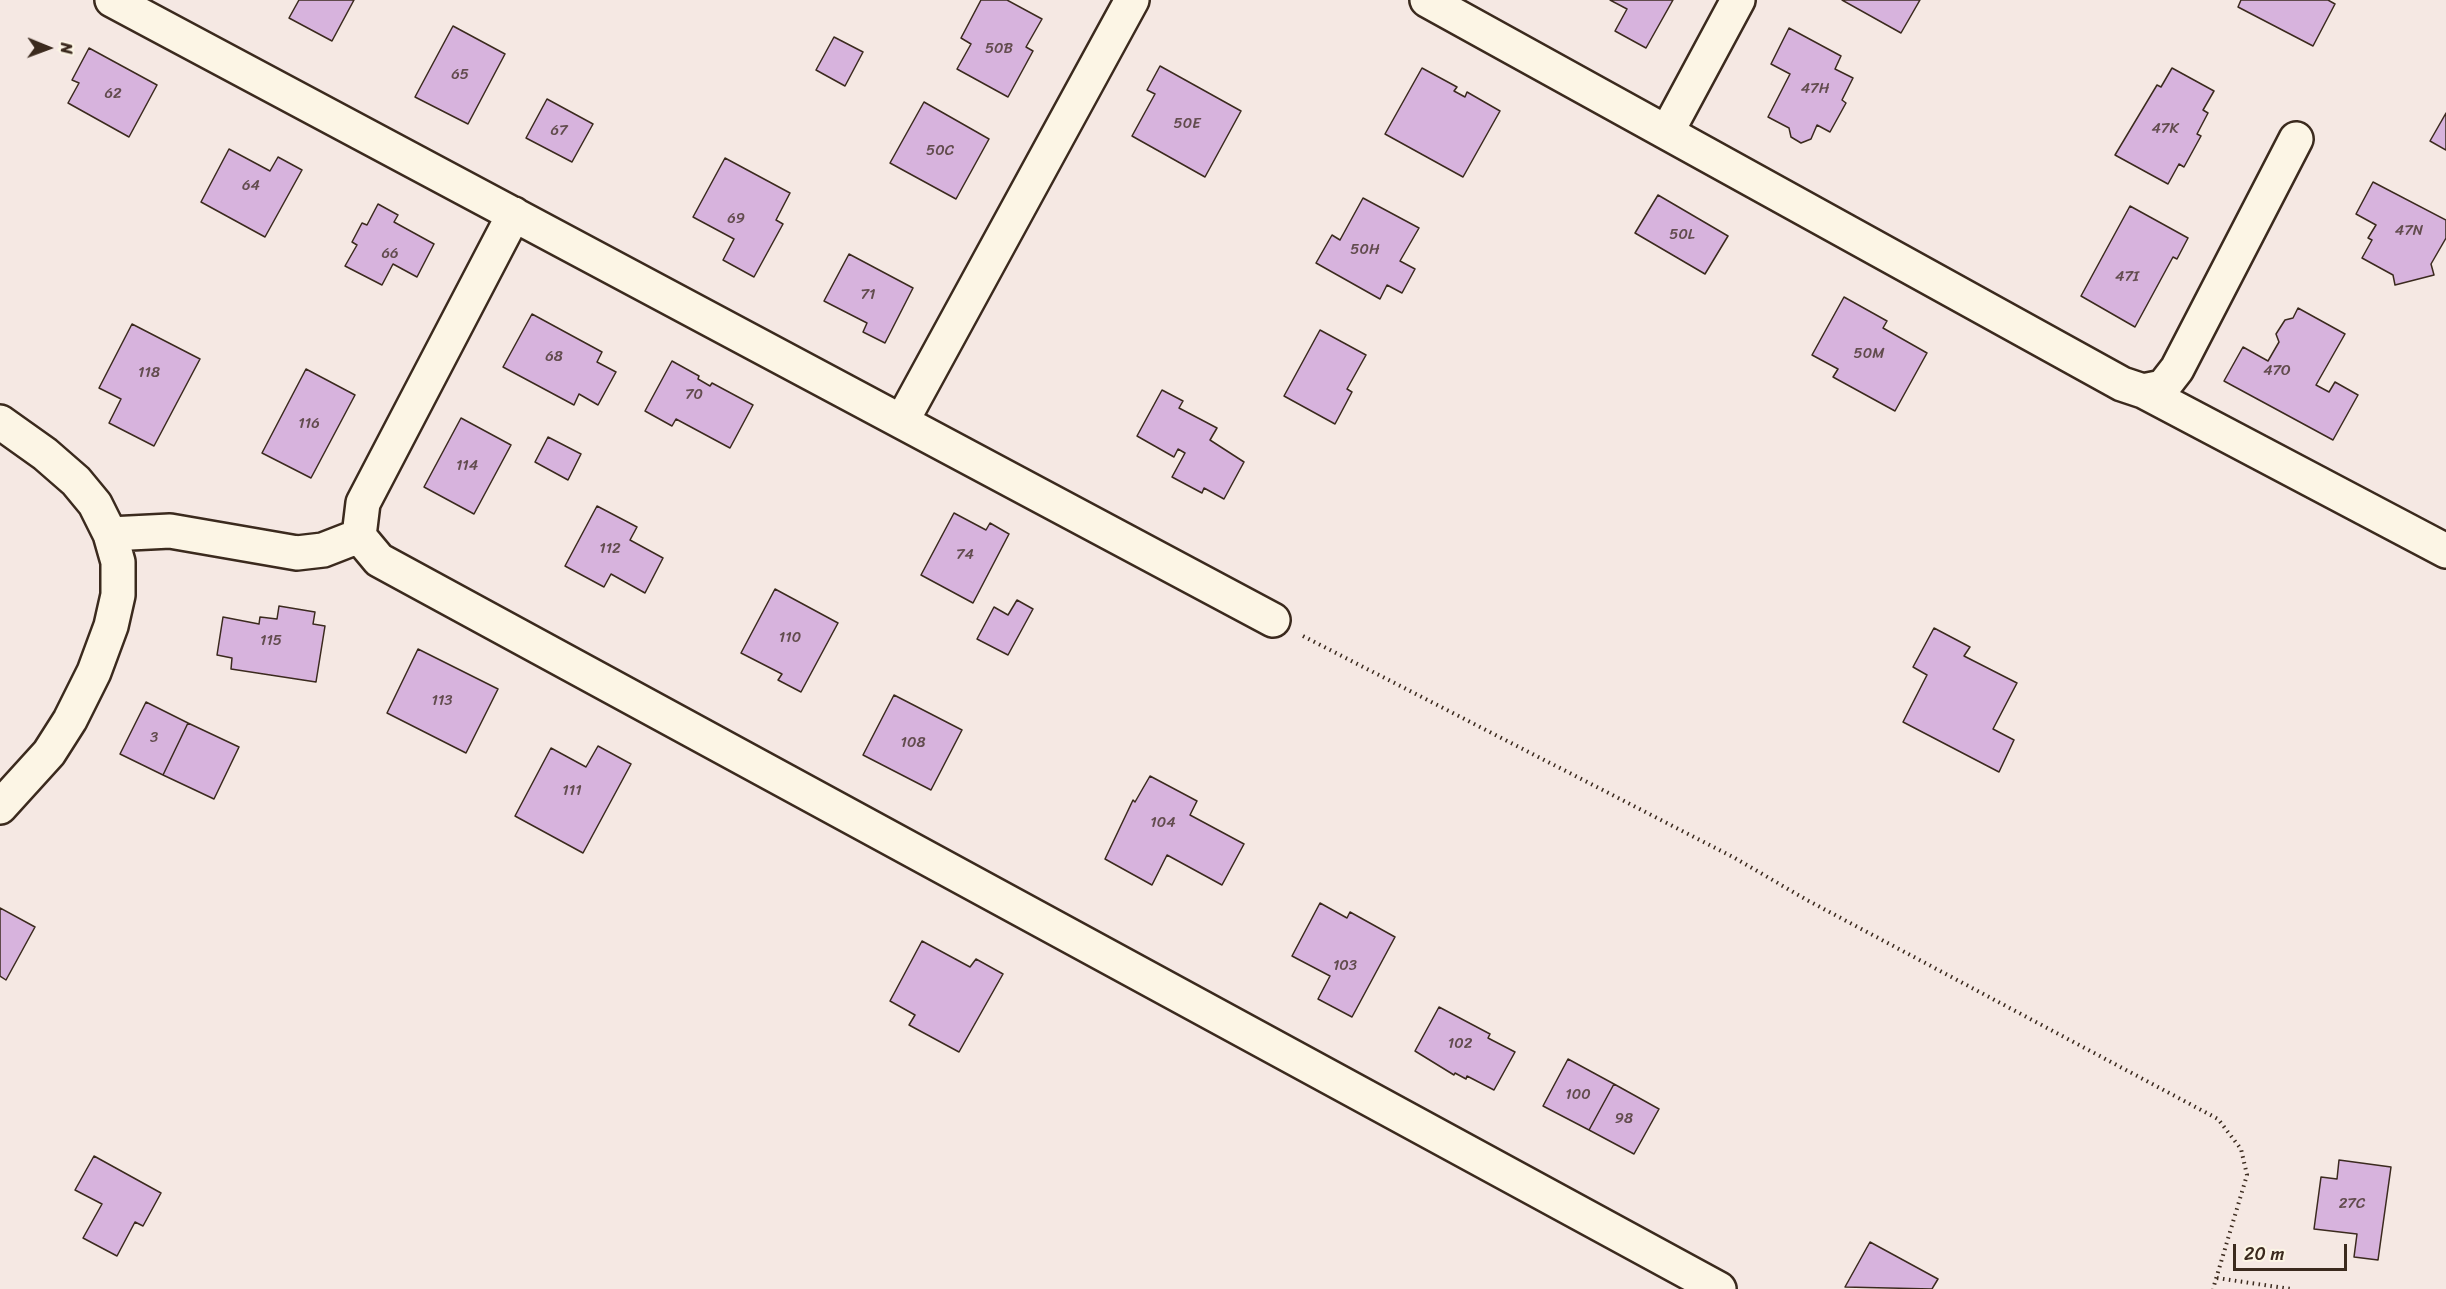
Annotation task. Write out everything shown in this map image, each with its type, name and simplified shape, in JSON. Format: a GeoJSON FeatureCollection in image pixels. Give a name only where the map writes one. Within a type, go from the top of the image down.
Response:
{"type":"FeatureCollection","features":[{"type":"Feature","properties":{"kind":"street"},"geometry":{"type":"LineString","coordinates":[[112,0],[1273,620]]}},
{"type":"Feature","properties":{"kind":"street"},"geometry":{"type":"LineString","coordinates":[[902,421],[1132,0]]}},
{"type":"Feature","properties":{"kind":"street"},"geometry":{"type":"LineString","coordinates":[[1427,0],[2122,384],[2143,391],[2446,551]]}},
{"type":"Feature","properties":{"kind":"street"},"geometry":{"type":"LineString","coordinates":[[1667,132],[1738,0]]}},
{"type":"Feature","properties":{"kind":"street"},"geometry":{"type":"LineString","coordinates":[[2143,391],[2163,387],[2177,369],[2296,138]]}},
{"type":"Feature","properties":{"kind":"street"},"geometry":{"type":"LineString","coordinates":[[514,214],[363,503],[359,536],[379,560],[1719,1289]]}},
{"type":"Feature","properties":{"kind":"street"},"geometry":{"type":"LineString","coordinates":[[0,422],[45,454],[75,481],[95,504],[110,534],[118,562],[118,595],[111,626],[94,672],[70,720],[48,753],[0,807]]}},
{"type":"Feature","properties":{"kind":"street"},"geometry":{"type":"LineString","coordinates":[[110,534],[170,531],[297,553],[323,550],[359,536]]}},
{"type":"Feature","properties":{"kind":"path"},"geometry":{"type":"LineString","coordinates":[[1273,620],[1733,856],[1817,906],[2218,1119],[2241,1149],[2247,1174],[2213,1289]]}},
{"type":"Feature","properties":{"kind":"path"},"geometry":{"type":"LineString","coordinates":[[2217,1278],[2291,1289]]}},
{"type":"Feature","properties":{"kind":"building"},"geometry":{"type":"Polygon","coordinates":[[[299,0],[354,0],[332,41],[289,18],[299,0]]]}},
{"type":"Feature","properties":{"kind":"building"},"geometry":{"type":"Polygon","coordinates":[[[981,0],[1007,0],[1042,19],[1026,47],[1033,51],[1008,97],[957,69],[971,44],[961,38],[981,0]]]}},
{"type":"Feature","properties":{"kind":"building"},"geometry":{"type":"Polygon","coordinates":[[[1610,0],[1673,0],[1646,48],[1615,31],[1627,9],[1610,0]]]}},
{"type":"Feature","properties":{"kind":"building"},"geometry":{"type":"Polygon","coordinates":[[[1842,0],[1920,0],[1901,33],[1842,0]]]}},
{"type":"Feature","properties":{"kind":"building"},"geometry":{"type":"Polygon","coordinates":[[[2241,0],[2328,0],[2335,4],[2313,46],[2238,7],[2241,0]]]}},
{"type":"Feature","properties":{"kind":"building"},"geometry":{"type":"Polygon","coordinates":[[[453,26],[505,54],[468,124],[415,97],[453,26]]]}},
{"type":"Feature","properties":{"kind":"building"},"geometry":{"type":"Polygon","coordinates":[[[1789,28],[1841,56],[1835,69],[1853,78],[1842,100],[1846,103],[1830,132],[1817,125],[1811,139],[1801,143],[1791,137],[1789,128],[1768,117],[1790,74],[1771,64],[1789,28]]]}},
{"type":"Feature","properties":{"kind":"building"},"geometry":{"type":"Polygon","coordinates":[[[834,37],[863,52],[845,86],[816,70],[834,37]]]}},
{"type":"Feature","properties":{"kind":"building"},"geometry":{"type":"Polygon","coordinates":[[[89,48],[157,85],[129,137],[68,103],[79,83],[72,80],[89,48]]]}},
{"type":"Feature","properties":{"kind":"building"},"geometry":{"type":"Polygon","coordinates":[[[1160,66],[1241,111],[1205,177],[1132,136],[1155,94],[1147,90],[1160,66]]]}},
{"type":"Feature","properties":{"kind":"building"},"geometry":{"type":"Polygon","coordinates":[[[1422,68],[1457,87],[1454,91],[1465,97],[1467,92],[1500,111],[1463,177],[1385,134],[1422,68]]]}},
{"type":"Feature","properties":{"kind":"building"},"geometry":{"type":"Polygon","coordinates":[[[2172,68],[2214,91],[2203,110],[2208,113],[2197,134],[2201,136],[2184,167],[2179,164],[2168,184],[2115,155],[2157,85],[2161,87],[2172,68]]]}},
{"type":"Feature","properties":{"kind":"building"},"geometry":{"type":"Polygon","coordinates":[[[547,99],[593,124],[572,162],[526,138],[547,99]]]}},
{"type":"Feature","properties":{"kind":"building"},"geometry":{"type":"Polygon","coordinates":[[[924,102],[989,139],[956,199],[890,163],[924,102]]]}},
{"type":"Feature","properties":{"kind":"building"},"geometry":{"type":"Polygon","coordinates":[[[2446,113],[2446,150],[2430,141],[2446,113]]]}},
{"type":"Feature","properties":{"kind":"building"},"geometry":{"type":"Polygon","coordinates":[[[229,149],[270,171],[278,157],[302,170],[265,237],[201,202],[229,149]]]}},
{"type":"Feature","properties":{"kind":"building"},"geometry":{"type":"Polygon","coordinates":[[[725,158],[790,193],[776,220],[783,224],[754,277],[723,260],[734,239],[693,217],[725,158]]]}},
{"type":"Feature","properties":{"kind":"building"},"geometry":{"type":"Polygon","coordinates":[[[2373,182],[2446,220],[2446,238],[2431,264],[2434,275],[2395,285],[2393,275],[2362,258],[2372,240],[2368,238],[2376,225],[2356,214],[2373,182]]]}},
{"type":"Feature","properties":{"kind":"building"},"geometry":{"type":"Polygon","coordinates":[[[1658,195],[1728,236],[1705,274],[1635,233],[1658,195]]]}},
{"type":"Feature","properties":{"kind":"building"},"geometry":{"type":"Polygon","coordinates":[[[1363,198],[1419,228],[1400,261],[1415,269],[1402,293],[1387,285],[1380,299],[1316,263],[1332,235],[1340,240],[1363,198]]]}},
{"type":"Feature","properties":{"kind":"building"},"geometry":{"type":"Polygon","coordinates":[[[378,204],[398,215],[394,222],[434,244],[417,277],[393,264],[382,285],[345,266],[357,245],[352,242],[362,223],[367,225],[378,204]]]}},
{"type":"Feature","properties":{"kind":"building"},"geometry":{"type":"Polygon","coordinates":[[[2130,206],[2188,238],[2177,259],[2173,257],[2135,327],[2081,296],[2130,206]]]}},
{"type":"Feature","properties":{"kind":"building"},"geometry":{"type":"Polygon","coordinates":[[[849,254],[913,288],[885,343],[863,332],[867,323],[824,301],[849,254]]]}},
{"type":"Feature","properties":{"kind":"building"},"geometry":{"type":"Polygon","coordinates":[[[1844,297],[1887,321],[1883,328],[1927,353],[1895,411],[1833,377],[1838,369],[1812,355],[1844,297]]]}},
{"type":"Feature","properties":{"kind":"building"},"geometry":{"type":"Polygon","coordinates":[[[2298,308],[2345,334],[2316,385],[2329,392],[2335,382],[2358,395],[2333,440],[2224,381],[2243,347],[2268,361],[2279,342],[2276,334],[2285,320],[2293,318],[2298,308]]]}},
{"type":"Feature","properties":{"kind":"building"},"geometry":{"type":"Polygon","coordinates":[[[532,314],[602,352],[597,362],[616,372],[598,405],[579,394],[574,405],[503,367],[532,314]]]}},
{"type":"Feature","properties":{"kind":"building"},"geometry":{"type":"Polygon","coordinates":[[[132,324],[200,359],[154,446],[109,423],[121,399],[99,388],[132,324]]]}},
{"type":"Feature","properties":{"kind":"building"},"geometry":{"type":"Polygon","coordinates":[[[1320,330],[1366,355],[1347,389],[1352,392],[1335,424],[1284,396],[1320,330]]]}},
{"type":"Feature","properties":{"kind":"building"},"geometry":{"type":"Polygon","coordinates":[[[672,361],[699,376],[698,379],[710,386],[712,383],[753,405],[730,448],[676,419],[672,426],[645,411],[672,361]]]}},
{"type":"Feature","properties":{"kind":"building"},"geometry":{"type":"Polygon","coordinates":[[[306,369],[355,395],[311,478],[262,453],[306,369]]]}},
{"type":"Feature","properties":{"kind":"building"},"geometry":{"type":"Polygon","coordinates":[[[1162,390],[1183,401],[1179,408],[1217,428],[1210,440],[1244,462],[1224,499],[1204,488],[1202,493],[1172,477],[1185,453],[1178,449],[1174,457],[1137,436],[1162,390]]]}},
{"type":"Feature","properties":{"kind":"building"},"geometry":{"type":"Polygon","coordinates":[[[461,418],[511,445],[474,514],[424,487],[461,418]]]}},
{"type":"Feature","properties":{"kind":"building"},"geometry":{"type":"Polygon","coordinates":[[[548,437],[581,454],[568,480],[535,462],[548,437]]]}},
{"type":"Feature","properties":{"kind":"building"},"geometry":{"type":"Polygon","coordinates":[[[597,506],[637,527],[630,540],[663,558],[645,593],[611,574],[604,587],[565,566],[597,506]]]}},
{"type":"Feature","properties":{"kind":"building"},"geometry":{"type":"Polygon","coordinates":[[[954,513],[986,530],[990,523],[1009,534],[973,603],[921,575],[954,513]]]}},
{"type":"Feature","properties":{"kind":"building"},"geometry":{"type":"Polygon","coordinates":[[[775,589],[838,623],[801,692],[778,680],[782,674],[741,653],[775,589]]]}},
{"type":"Feature","properties":{"kind":"building"},"geometry":{"type":"Polygon","coordinates":[[[1017,600],[1033,609],[1008,655],[977,639],[994,607],[1008,615],[1017,600]]]}},
{"type":"Feature","properties":{"kind":"building"},"geometry":{"type":"Polygon","coordinates":[[[279,606],[315,612],[313,624],[325,626],[316,682],[231,669],[232,658],[217,655],[223,617],[259,624],[260,617],[277,619],[279,606]]]}},
{"type":"Feature","properties":{"kind":"building"},"geometry":{"type":"Polygon","coordinates":[[[1934,628],[1970,647],[1964,656],[2017,683],[1993,729],[2014,740],[1999,772],[1903,722],[1927,675],[1913,667],[1934,628]]]}},
{"type":"Feature","properties":{"kind":"building"},"geometry":{"type":"Polygon","coordinates":[[[418,649],[498,689],[466,753],[387,713],[418,649]]]}},
{"type":"Feature","properties":{"kind":"building"},"geometry":{"type":"Polygon","coordinates":[[[894,695],[962,730],[931,790],[863,755],[894,695]]]}},
{"type":"Feature","properties":{"kind":"building"},"geometry":{"type":"Polygon","coordinates":[[[146,702],[188,723],[163,775],[120,754],[146,702]]]}},
{"type":"Feature","properties":{"kind":"building"},"geometry":{"type":"Polygon","coordinates":[[[188,723],[239,747],[214,799],[163,775],[188,723]]]}},
{"type":"Feature","properties":{"kind":"building"},"geometry":{"type":"Polygon","coordinates":[[[598,746],[631,764],[583,853],[515,816],[551,748],[586,767],[598,746]]]}},
{"type":"Feature","properties":{"kind":"building"},"geometry":{"type":"Polygon","coordinates":[[[1150,776],[1197,801],[1190,815],[1244,844],[1222,885],[1167,855],[1152,885],[1105,859],[1133,800],[1135,802],[1150,776]]]}},
{"type":"Feature","properties":{"kind":"building"},"geometry":{"type":"Polygon","coordinates":[[[1320,903],[1347,918],[1350,912],[1395,937],[1352,1017],[1318,999],[1330,976],[1292,956],[1320,903]]]}},
{"type":"Feature","properties":{"kind":"building"},"geometry":{"type":"Polygon","coordinates":[[[0,908],[35,927],[6,980],[0,976],[0,908]]]}},
{"type":"Feature","properties":{"kind":"building"},"geometry":{"type":"Polygon","coordinates":[[[922,941],[970,967],[976,959],[1003,974],[959,1052],[909,1025],[915,1015],[890,1001],[922,941]]]}},
{"type":"Feature","properties":{"kind":"building"},"geometry":{"type":"Polygon","coordinates":[[[1439,1007],[1490,1034],[1488,1038],[1515,1052],[1494,1090],[1467,1076],[1466,1079],[1455,1073],[1454,1075],[1415,1051],[1439,1007]]]}},
{"type":"Feature","properties":{"kind":"building"},"geometry":{"type":"Polygon","coordinates":[[[1568,1059],[1614,1084],[1589,1130],[1543,1106],[1568,1059]]]}},
{"type":"Feature","properties":{"kind":"building"},"geometry":{"type":"Polygon","coordinates":[[[1614,1084],[1659,1109],[1634,1154],[1589,1130],[1614,1084]]]}},
{"type":"Feature","properties":{"kind":"building"},"geometry":{"type":"Polygon","coordinates":[[[94,1156],[161,1193],[143,1226],[135,1222],[117,1256],[83,1238],[102,1204],[75,1190],[94,1156]]]}},
{"type":"Feature","properties":{"kind":"building"},"geometry":{"type":"Polygon","coordinates":[[[2339,1160],[2391,1167],[2378,1260],[2354,1257],[2357,1234],[2314,1229],[2321,1177],[2337,1179],[2339,1160]]]}},
{"type":"Feature","properties":{"kind":"building"},"geometry":{"type":"Polygon","coordinates":[[[1870,1242],[1938,1279],[1932,1289],[1845,1287],[1870,1242]]]}}]}
